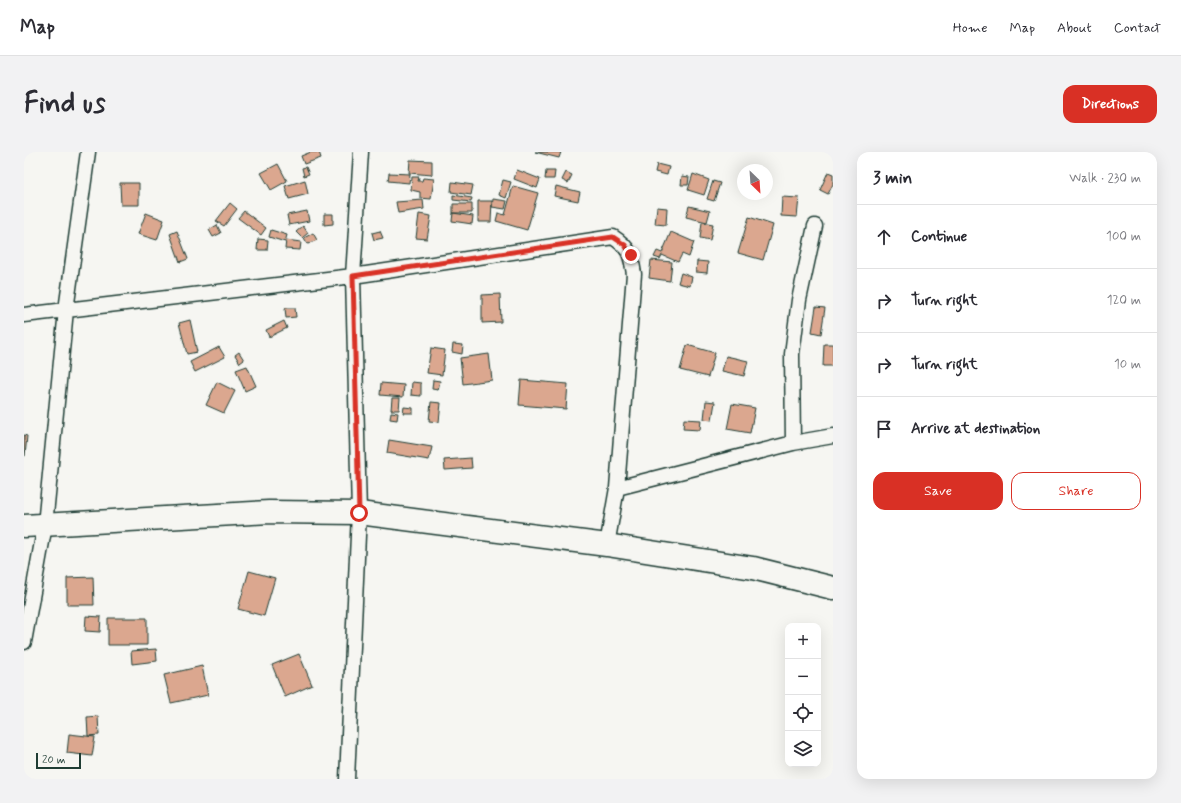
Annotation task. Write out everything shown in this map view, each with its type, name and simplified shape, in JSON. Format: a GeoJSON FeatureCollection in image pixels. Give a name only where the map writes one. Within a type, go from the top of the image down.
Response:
{"type":"FeatureCollection","features":[{"type":"Feature","properties":{"kind":"highway"},"geometry":{"type":"LineString","coordinates":[[34,526],[269,512],[359,513],[607,545],[752,568],[833,588]]}},
{"type":"Feature","properties":{"kind":"street"},"geometry":{"type":"LineString","coordinates":[[24,642],[34,526],[88,152]]}},
{"type":"Feature","properties":{"kind":"street"},"geometry":{"type":"LineString","coordinates":[[347,779],[359,513],[353,276],[361,152]]}},
{"type":"Feature","properties":{"kind":"street"},"geometry":{"type":"LineString","coordinates":[[793,443],[792,354],[799,300],[815,226]]}},
{"type":"Feature","properties":{"kind":"street"},"geometry":{"type":"LineString","coordinates":[[24,315],[353,276],[613,237],[625,245],[631,255],[634,274],[617,488],[607,545]]}},
{"type":"Feature","properties":{"kind":"street"},"geometry":{"type":"LineString","coordinates":[[617,488],[793,443],[833,436]]}},
{"type":"Feature","properties":{"kind":"building"},"geometry":{"type":"Polygon","coordinates":[[[311,152],[319,152],[321,158],[304,164],[301,156],[311,152]]]}},
{"type":"Feature","properties":{"kind":"building"},"geometry":{"type":"Polygon","coordinates":[[[535,152],[561,152],[559,158],[535,152]]]}},
{"type":"Feature","properties":{"kind":"building"},"geometry":{"type":"Polygon","coordinates":[[[410,160],[432,161],[432,175],[409,173],[410,160]]]}},
{"type":"Feature","properties":{"kind":"building"},"geometry":{"type":"Polygon","coordinates":[[[278,164],[287,181],[271,190],[261,173],[278,164]]]}},
{"type":"Feature","properties":{"kind":"building"},"geometry":{"type":"Polygon","coordinates":[[[657,164],[669,167],[667,175],[655,172],[657,164]]]}},
{"type":"Feature","properties":{"kind":"building"},"geometry":{"type":"Polygon","coordinates":[[[306,167],[309,174],[304,176],[302,168],[306,167]]]}},
{"type":"Feature","properties":{"kind":"building"},"geometry":{"type":"Polygon","coordinates":[[[517,170],[540,179],[537,188],[514,179],[517,170]]]}},
{"type":"Feature","properties":{"kind":"building"},"geometry":{"type":"Polygon","coordinates":[[[546,171],[555,171],[554,179],[545,179],[546,171]]]}},
{"type":"Feature","properties":{"kind":"building"},"geometry":{"type":"Polygon","coordinates":[[[566,172],[572,175],[568,183],[562,180],[566,172]]]}},
{"type":"Feature","properties":{"kind":"building"},"geometry":{"type":"Polygon","coordinates":[[[828,172],[833,174],[833,184],[828,194],[820,190],[828,172]]]}},
{"type":"Feature","properties":{"kind":"building"},"geometry":{"type":"Polygon","coordinates":[[[389,173],[410,174],[409,183],[388,181],[389,173]]]}},
{"type":"Feature","properties":{"kind":"building"},"geometry":{"type":"Polygon","coordinates":[[[693,174],[709,180],[704,195],[688,190],[693,174]]]}},
{"type":"Feature","properties":{"kind":"building"},"geometry":{"type":"Polygon","coordinates":[[[682,176],[689,177],[688,185],[681,185],[682,176]]]}},
{"type":"Feature","properties":{"kind":"building"},"geometry":{"type":"Polygon","coordinates":[[[412,177],[419,177],[418,181],[422,181],[423,178],[434,179],[431,199],[420,198],[420,192],[411,190],[412,177]]]}},
{"type":"Feature","properties":{"kind":"building"},"geometry":{"type":"Polygon","coordinates":[[[305,180],[308,194],[289,199],[285,186],[305,180]]]}},
{"type":"Feature","properties":{"kind":"building"},"geometry":{"type":"Polygon","coordinates":[[[503,180],[511,182],[506,198],[499,195],[503,180]]]}},
{"type":"Feature","properties":{"kind":"building"},"geometry":{"type":"Polygon","coordinates":[[[713,181],[720,183],[714,201],[707,199],[713,181]]]}},
{"type":"Feature","properties":{"kind":"building"},"geometry":{"type":"Polygon","coordinates":[[[452,182],[473,185],[471,195],[451,192],[452,182]]]}},
{"type":"Feature","properties":{"kind":"building"},"geometry":{"type":"Polygon","coordinates":[[[120,183],[139,183],[139,205],[121,205],[120,183]]]}},
{"type":"Feature","properties":{"kind":"building"},"geometry":{"type":"Polygon","coordinates":[[[513,186],[538,193],[527,230],[496,221],[498,213],[505,215],[513,186]]]}},
{"type":"Feature","properties":{"kind":"building"},"geometry":{"type":"Polygon","coordinates":[[[556,186],[580,192],[578,201],[554,196],[556,186]]]}},
{"type":"Feature","properties":{"kind":"building"},"geometry":{"type":"Polygon","coordinates":[[[453,195],[472,198],[471,202],[453,200],[453,195]]]}},
{"type":"Feature","properties":{"kind":"building"},"geometry":{"type":"Polygon","coordinates":[[[782,197],[799,198],[797,217],[781,216],[782,197]]]}},
{"type":"Feature","properties":{"kind":"building"},"geometry":{"type":"Polygon","coordinates":[[[493,199],[507,201],[505,209],[492,207],[493,199]]]}},
{"type":"Feature","properties":{"kind":"building"},"geometry":{"type":"Polygon","coordinates":[[[423,200],[424,209],[398,213],[396,202],[423,200]]]}},
{"type":"Feature","properties":{"kind":"building"},"geometry":{"type":"Polygon","coordinates":[[[478,201],[492,201],[491,222],[478,222],[478,201]]]}},
{"type":"Feature","properties":{"kind":"building"},"geometry":{"type":"Polygon","coordinates":[[[230,203],[237,209],[224,226],[216,221],[230,203]]]}},
{"type":"Feature","properties":{"kind":"building"},"geometry":{"type":"Polygon","coordinates":[[[453,204],[472,204],[472,213],[453,213],[453,204]]]}},
{"type":"Feature","properties":{"kind":"building"},"geometry":{"type":"Polygon","coordinates":[[[689,206],[710,211],[707,222],[686,217],[689,206]]]}},
{"type":"Feature","properties":{"kind":"building"},"geometry":{"type":"Polygon","coordinates":[[[657,207],[667,208],[666,225],[655,224],[657,207]]]}},
{"type":"Feature","properties":{"kind":"building"},"geometry":{"type":"Polygon","coordinates":[[[244,211],[266,228],[261,235],[238,218],[244,211]]]}},
{"type":"Feature","properties":{"kind":"building"},"geometry":{"type":"Polygon","coordinates":[[[307,211],[309,221],[289,225],[287,215],[307,211]]]}},
{"type":"Feature","properties":{"kind":"building"},"geometry":{"type":"Polygon","coordinates":[[[146,213],[164,220],[157,240],[138,234],[146,213]]]}},
{"type":"Feature","properties":{"kind":"building"},"geometry":{"type":"Polygon","coordinates":[[[453,213],[473,216],[472,224],[452,221],[453,213]]]}},
{"type":"Feature","properties":{"kind":"building"},"geometry":{"type":"Polygon","coordinates":[[[324,214],[333,214],[333,224],[324,225],[324,214]]]}},
{"type":"Feature","properties":{"kind":"building"},"geometry":{"type":"Polygon","coordinates":[[[419,214],[431,216],[427,239],[416,238],[419,214]]]}},
{"type":"Feature","properties":{"kind":"building"},"geometry":{"type":"Polygon","coordinates":[[[749,217],[773,225],[763,260],[738,253],[749,217]]]}},
{"type":"Feature","properties":{"kind":"building"},"geometry":{"type":"Polygon","coordinates":[[[702,222],[713,224],[710,240],[700,238],[702,222]]]}},
{"type":"Feature","properties":{"kind":"building"},"geometry":{"type":"Polygon","coordinates":[[[217,225],[221,233],[213,237],[209,230],[217,225]]]}},
{"type":"Feature","properties":{"kind":"building"},"geometry":{"type":"Polygon","coordinates":[[[303,226],[308,233],[302,238],[296,232],[303,226]]]}},
{"type":"Feature","properties":{"kind":"building"},"geometry":{"type":"Polygon","coordinates":[[[271,230],[287,235],[285,242],[269,237],[271,230]]]}},
{"type":"Feature","properties":{"kind":"building"},"geometry":{"type":"Polygon","coordinates":[[[177,231],[188,259],[180,262],[170,234],[177,231]]]}},
{"type":"Feature","properties":{"kind":"building"},"geometry":{"type":"Polygon","coordinates":[[[380,231],[383,238],[374,240],[372,233],[380,231]]]}},
{"type":"Feature","properties":{"kind":"building"},"geometry":{"type":"Polygon","coordinates":[[[671,232],[694,242],[689,257],[682,254],[678,262],[662,255],[660,259],[654,257],[657,251],[662,253],[671,232]]]}},
{"type":"Feature","properties":{"kind":"building"},"geometry":{"type":"Polygon","coordinates":[[[313,233],[317,240],[308,244],[304,238],[313,233]]]}},
{"type":"Feature","properties":{"kind":"building"},"geometry":{"type":"Polygon","coordinates":[[[258,239],[268,240],[267,250],[257,250],[258,239]]]}},
{"type":"Feature","properties":{"kind":"building"},"geometry":{"type":"Polygon","coordinates":[[[286,240],[301,242],[300,250],[285,249],[286,240]]]}},
{"type":"Feature","properties":{"kind":"building"},"geometry":{"type":"Polygon","coordinates":[[[651,260],[672,262],[670,281],[649,278],[651,260]]]}},
{"type":"Feature","properties":{"kind":"building"},"geometry":{"type":"Polygon","coordinates":[[[697,261],[708,262],[707,273],[696,272],[697,261]]]}},
{"type":"Feature","properties":{"kind":"building"},"geometry":{"type":"Polygon","coordinates":[[[681,273],[692,277],[690,286],[678,283],[681,273]]]}},
{"type":"Feature","properties":{"kind":"building"},"geometry":{"type":"Polygon","coordinates":[[[500,294],[501,322],[482,323],[482,295],[500,294]]]}},
{"type":"Feature","properties":{"kind":"building"},"geometry":{"type":"Polygon","coordinates":[[[816,307],[825,308],[821,334],[812,332],[816,307]]]}},
{"type":"Feature","properties":{"kind":"building"},"geometry":{"type":"Polygon","coordinates":[[[285,308],[295,308],[296,317],[286,318],[285,308]]]}},
{"type":"Feature","properties":{"kind":"building"},"geometry":{"type":"Polygon","coordinates":[[[190,320],[197,352],[187,354],[179,323],[190,320]]]}},
{"type":"Feature","properties":{"kind":"building"},"geometry":{"type":"Polygon","coordinates":[[[284,321],[287,328],[269,337],[266,330],[284,321]]]}},
{"type":"Feature","properties":{"kind":"building"},"geometry":{"type":"Polygon","coordinates":[[[453,344],[463,345],[462,354],[452,352],[453,344]]]}},
{"type":"Feature","properties":{"kind":"building"},"geometry":{"type":"Polygon","coordinates":[[[824,344],[833,344],[833,366],[823,366],[824,344]]]}},
{"type":"Feature","properties":{"kind":"building"},"geometry":{"type":"Polygon","coordinates":[[[687,345],[715,353],[708,377],[680,370],[687,345]]]}},
{"type":"Feature","properties":{"kind":"building"},"geometry":{"type":"Polygon","coordinates":[[[219,347],[225,357],[195,372],[190,362],[219,347]]]}},
{"type":"Feature","properties":{"kind":"building"},"geometry":{"type":"Polygon","coordinates":[[[431,348],[445,350],[442,375],[427,373],[431,348]]]}},
{"type":"Feature","properties":{"kind":"building"},"geometry":{"type":"Polygon","coordinates":[[[239,352],[244,360],[240,363],[235,355],[239,352]]]}},
{"type":"Feature","properties":{"kind":"building"},"geometry":{"type":"Polygon","coordinates":[[[489,354],[492,380],[463,384],[460,358],[489,354]]]}},
{"type":"Feature","properties":{"kind":"building"},"geometry":{"type":"Polygon","coordinates":[[[726,356],[748,361],[744,376],[722,371],[726,356]]]}},
{"type":"Feature","properties":{"kind":"building"},"geometry":{"type":"Polygon","coordinates":[[[247,366],[256,386],[245,391],[236,370],[247,366]]]}},
{"type":"Feature","properties":{"kind":"building"},"geometry":{"type":"Polygon","coordinates":[[[433,380],[440,381],[438,390],[432,389],[433,380]]]}},
{"type":"Feature","properties":{"kind":"building"},"geometry":{"type":"Polygon","coordinates":[[[521,380],[568,384],[566,409],[519,405],[521,380]]]}},
{"type":"Feature","properties":{"kind":"building"},"geometry":{"type":"Polygon","coordinates":[[[217,382],[235,391],[224,413],[206,405],[217,382]]]}},
{"type":"Feature","properties":{"kind":"building"},"geometry":{"type":"Polygon","coordinates":[[[412,382],[421,383],[421,396],[411,395],[412,382]]]}},
{"type":"Feature","properties":{"kind":"building"},"geometry":{"type":"Polygon","coordinates":[[[381,383],[404,385],[403,397],[380,395],[381,383]]]}},
{"type":"Feature","properties":{"kind":"building"},"geometry":{"type":"Polygon","coordinates":[[[392,398],[400,398],[399,410],[391,410],[392,398]]]}},
{"type":"Feature","properties":{"kind":"building"},"geometry":{"type":"Polygon","coordinates":[[[706,401],[715,402],[712,420],[704,419],[706,401]]]}},
{"type":"Feature","properties":{"kind":"building"},"geometry":{"type":"Polygon","coordinates":[[[431,402],[441,403],[439,422],[429,421],[431,402]]]}},
{"type":"Feature","properties":{"kind":"building"},"geometry":{"type":"Polygon","coordinates":[[[732,404],[755,408],[750,433],[727,429],[732,404]]]}},
{"type":"Feature","properties":{"kind":"building"},"geometry":{"type":"Polygon","coordinates":[[[404,407],[413,408],[413,413],[403,413],[404,407]]]}},
{"type":"Feature","properties":{"kind":"building"},"geometry":{"type":"Polygon","coordinates":[[[391,412],[398,413],[397,420],[390,419],[391,412]]]}},
{"type":"Feature","properties":{"kind":"building"},"geometry":{"type":"Polygon","coordinates":[[[684,419],[701,420],[700,430],[683,429],[684,419]]]}},
{"type":"Feature","properties":{"kind":"building"},"geometry":{"type":"Polygon","coordinates":[[[24,435],[27,436],[25,456],[24,456],[24,435]]]}},
{"type":"Feature","properties":{"kind":"building"},"geometry":{"type":"Polygon","coordinates":[[[389,440],[432,447],[429,460],[387,453],[389,440]]]}},
{"type":"Feature","properties":{"kind":"building"},"geometry":{"type":"Polygon","coordinates":[[[471,458],[472,468],[445,470],[444,460],[471,458]]]}},
{"type":"Feature","properties":{"kind":"building"},"geometry":{"type":"Polygon","coordinates":[[[249,571],[275,578],[264,616],[238,609],[249,571]]]}},
{"type":"Feature","properties":{"kind":"building"},"geometry":{"type":"Polygon","coordinates":[[[93,577],[94,605],[67,605],[67,578],[93,577]]]}},
{"type":"Feature","properties":{"kind":"building"},"geometry":{"type":"Polygon","coordinates":[[[86,616],[101,617],[100,632],[85,631],[86,616]]]}},
{"type":"Feature","properties":{"kind":"building"},"geometry":{"type":"Polygon","coordinates":[[[108,618],[147,618],[147,645],[108,645],[108,618]]]}},
{"type":"Feature","properties":{"kind":"building"},"geometry":{"type":"Polygon","coordinates":[[[156,649],[157,661],[132,664],[131,651],[156,649]]]}},
{"type":"Feature","properties":{"kind":"building"},"geometry":{"type":"Polygon","coordinates":[[[299,654],[312,685],[285,697],[272,665],[299,654]]]}},
{"type":"Feature","properties":{"kind":"building"},"geometry":{"type":"Polygon","coordinates":[[[202,666],[208,695],[171,703],[164,675],[202,666]]]}},
{"type":"Feature","properties":{"kind":"building"},"geometry":{"type":"Polygon","coordinates":[[[98,716],[99,735],[88,736],[87,717],[98,716]]]}},
{"type":"Feature","properties":{"kind":"building"},"geometry":{"type":"Polygon","coordinates":[[[69,734],[95,737],[92,756],[67,753],[69,734]]]}},
{"type":"Feature","properties":{"kind":"route"},"geometry":{"type":"LineString","coordinates":[[359,513],[353,276],[613,237],[625,245],[631,255]]}}]}
